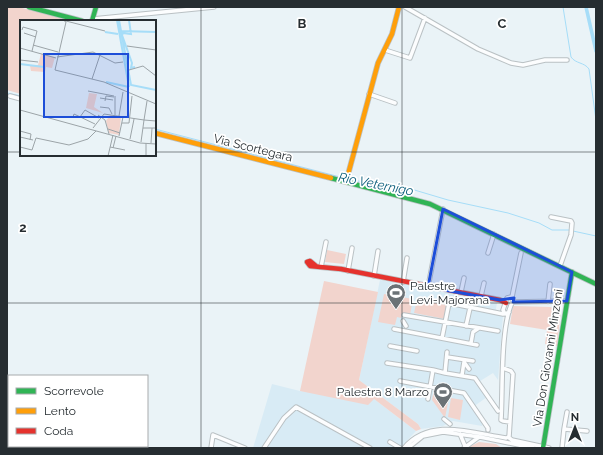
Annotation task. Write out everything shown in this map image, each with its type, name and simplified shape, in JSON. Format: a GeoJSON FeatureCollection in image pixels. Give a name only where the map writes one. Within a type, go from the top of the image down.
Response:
{"type":"FeatureCollection","features":[{"type":"Feature","properties":{"kind":"street"},"geometry":{"type":"LineString","coordinates":[[29,7],[78,20]]}},
{"type":"Feature","properties":{"kind":"street"},"geometry":{"type":"LineString","coordinates":[[96,7],[92,20],[214,7]]}},
{"type":"Feature","properties":{"kind":"street"},"geometry":{"type":"LineString","coordinates":[[346,182],[378,63],[392,34],[399,7]]}},
{"type":"Feature","properties":{"kind":"street"},"geometry":{"type":"LineString","coordinates":[[405,7],[485,53],[515,64],[527,65],[545,60],[567,60]]}},
{"type":"Feature","properties":{"kind":"street"},"geometry":{"type":"LineString","coordinates":[[385,50],[410,58],[425,18]]}},
{"type":"Feature","properties":{"kind":"street"},"geometry":{"type":"LineString","coordinates":[[369,94],[395,102]]}},
{"type":"Feature","properties":{"kind":"street"},"geometry":{"type":"LineString","coordinates":[[10,96],[20,99]]}},
{"type":"Feature","properties":{"kind":"street","name":"Via Scortegara"},"geometry":{"type":"LineString","coordinates":[[156,133],[346,182],[443,209],[596,284]]}},
{"type":"Feature","properties":{"kind":"street"},"geometry":{"type":"LineString","coordinates":[[428,287],[443,209]]}},
{"type":"Feature","properties":{"kind":"street"},"geometry":{"type":"LineString","coordinates":[[551,217],[570,220],[571,231],[560,266]]}},
{"type":"Feature","properties":{"kind":"street"},"geometry":{"type":"LineString","coordinates":[[488,253],[494,234]]}},
{"type":"Feature","properties":{"kind":"street"},"geometry":{"type":"LineString","coordinates":[[326,242],[319,266],[374,276],[402,283],[506,301],[512,297]]}},
{"type":"Feature","properties":{"kind":"street"},"geometry":{"type":"LineString","coordinates":[[348,271],[352,248]]}},
{"type":"Feature","properties":{"kind":"street"},"geometry":{"type":"LineString","coordinates":[[374,276],[378,251]]}},
{"type":"Feature","properties":{"kind":"street"},"geometry":{"type":"LineString","coordinates":[[506,313],[513,302],[512,297],[521,253]]}},
{"type":"Feature","properties":{"kind":"street"},"geometry":{"type":"LineString","coordinates":[[402,283],[407,258]]}},
{"type":"Feature","properties":{"kind":"street","name":"Via Don Giovanni Minzoni"},"geometry":{"type":"LineString","coordinates":[[543,447],[572,272]]}},
{"type":"Feature","properties":{"kind":"street"},"geometry":{"type":"LineString","coordinates":[[461,292],[464,278]]}},
{"type":"Feature","properties":{"kind":"street"},"geometry":{"type":"LineString","coordinates":[[481,296],[484,282]]}},
{"type":"Feature","properties":{"kind":"street"},"geometry":{"type":"LineString","coordinates":[[548,302],[550,284]]}},
{"type":"Feature","properties":{"kind":"street"},"geometry":{"type":"LineString","coordinates":[[506,301],[506,313],[508,317],[503,368],[501,420],[503,422],[510,422]]}},
{"type":"Feature","properties":{"kind":"street"},"geometry":{"type":"LineString","coordinates":[[513,302],[567,302]]}},
{"type":"Feature","properties":{"kind":"street"},"geometry":{"type":"LineString","coordinates":[[442,338],[449,303],[503,314],[506,313]]}},
{"type":"Feature","properties":{"kind":"street"},"geometry":{"type":"LineString","coordinates":[[466,326],[470,308]]}},
{"type":"Feature","properties":{"kind":"street"},"geometry":{"type":"LineString","coordinates":[[404,315],[498,331]]}},
{"type":"Feature","properties":{"kind":"street"},"geometry":{"type":"LineString","coordinates":[[403,321],[406,326]]}},
{"type":"Feature","properties":{"kind":"street"},"geometry":{"type":"LineString","coordinates":[[471,344],[472,332],[480,328]]}},
{"type":"Feature","properties":{"kind":"street"},"geometry":{"type":"LineString","coordinates":[[394,329],[477,344]]}},
{"type":"Feature","properties":{"kind":"street"},"geometry":{"type":"LineString","coordinates":[[390,346],[417,351]]}},
{"type":"Feature","properties":{"kind":"street"},"geometry":{"type":"LineString","coordinates":[[445,372],[447,354],[473,361]]}},
{"type":"Feature","properties":{"kind":"street"},"geometry":{"type":"LineString","coordinates":[[387,362],[475,378],[498,411]]}},
{"type":"Feature","properties":{"kind":"street"},"geometry":{"type":"LineString","coordinates":[[462,375],[464,362],[469,369]]}},
{"type":"Feature","properties":{"kind":"street"},"geometry":{"type":"LineString","coordinates":[[503,368],[511,371],[513,374],[508,440]]}},
{"type":"Feature","properties":{"kind":"street"},"geometry":{"type":"LineString","coordinates":[[428,399],[434,370]]}},
{"type":"Feature","properties":{"kind":"street"},"geometry":{"type":"LineString","coordinates":[[400,381],[464,393],[488,430]]}},
{"type":"Feature","properties":{"kind":"street"},"geometry":{"type":"LineString","coordinates":[[264,448],[284,418],[296,407],[370,448]]}},
{"type":"Feature","properties":{"kind":"street"},"geometry":{"type":"LineString","coordinates":[[562,448],[567,412]]}},
{"type":"Feature","properties":{"kind":"street"},"geometry":{"type":"LineString","coordinates":[[444,419],[448,420],[450,424]]}},
{"type":"Feature","properties":{"kind":"street"},"geometry":{"type":"LineString","coordinates":[[564,429],[587,432]]}},
{"type":"Feature","properties":{"kind":"street"},"geometry":{"type":"LineString","coordinates":[[404,448],[418,435],[434,430],[461,430],[549,448]]}},
{"type":"Feature","properties":{"kind":"street"},"geometry":{"type":"LineString","coordinates":[[408,448],[418,438],[427,434],[443,432],[508,440],[533,448]]}},
{"type":"Feature","properties":{"kind":"street"},"geometry":{"type":"LineString","coordinates":[[460,434],[465,447],[480,437]]}},
{"type":"Feature","properties":{"kind":"street"},"geometry":{"type":"LineString","coordinates":[[212,448],[213,435],[245,448]]}},
{"type":"Feature","properties":{"kind":"street"},"geometry":{"type":"LineString","coordinates":[[390,442],[400,448]]}},
{"type":"Feature","properties":{"kind":"highlighted area"},"geometry":{"type":"Polygon","coordinates":[[[443,209],[572,272],[567,301],[513,302],[514,298],[500,300],[428,287],[443,209]]]}},
{"type":"Feature","properties":{"kind":"shaded area"},"geometry":{"type":"Polygon","coordinates":[[[7,7],[18,7],[71,20],[20,20],[20,94],[7,90],[7,7]]]}},
{"type":"Feature","properties":{"kind":"shaded area"},"geometry":{"type":"Polygon","coordinates":[[[327,250],[346,254],[344,264],[325,262],[327,250]]]}},
{"type":"Feature","properties":{"kind":"shaded area"},"geometry":{"type":"Polygon","coordinates":[[[380,280],[497,303],[495,314],[503,315],[498,380],[493,373],[477,383],[487,397],[473,407],[483,422],[482,426],[453,421],[443,426],[421,429],[418,424],[359,380],[380,280]]]}},
{"type":"Feature","properties":{"kind":"shaded area"},"geometry":{"type":"Polygon","coordinates":[[[324,281],[378,292],[359,380],[418,424],[421,429],[416,431],[374,399],[368,405],[300,391],[324,281]]]}},
{"type":"Feature","properties":{"kind":"shaded area","name":"Palestre Levi-Majorana"},"geometry":{"type":"Polygon","coordinates":[[[384,294],[413,299],[410,315],[402,314],[401,318],[397,317],[395,325],[378,322],[384,294]]]}},
{"type":"Feature","properties":{"kind":"shaded area"},"geometry":{"type":"Polygon","coordinates":[[[417,300],[447,305],[445,319],[414,313],[417,300]]]}},
{"type":"Feature","properties":{"kind":"shaded area"},"geometry":{"type":"Polygon","coordinates":[[[513,306],[550,307],[561,310],[557,346],[545,344],[547,330],[510,324],[513,306]]]}},
{"type":"Feature","properties":{"kind":"shaded area"},"geometry":{"type":"Polygon","coordinates":[[[272,384],[300,391],[374,399],[416,431],[400,448],[253,448],[272,384]]]}},
{"type":"Feature","properties":{"kind":"shaded area","name":"Palestra 8 Marzo"},"geometry":{"type":"Polygon","coordinates":[[[434,389],[450,392],[445,418],[432,400],[434,389]]]}},
{"type":"Feature","properties":{"kind":"shaded area"},"geometry":{"type":"Polygon","coordinates":[[[451,398],[463,400],[460,420],[448,417],[451,398]]]}},
{"type":"Feature","properties":{"kind":"shaded area"},"geometry":{"type":"Polygon","coordinates":[[[479,442],[496,444],[502,448],[467,448],[479,442]]]}},
{"type":"Feature","properties":{"kind":"waterway"},"geometry":{"type":"LineString","coordinates":[[563,7],[571,57],[589,69],[596,120]]}},
{"type":"Feature","properties":{"kind":"waterway"},"geometry":{"type":"LineString","coordinates":[[586,7],[596,51]]}},
{"type":"Feature","properties":{"kind":"waterway","name":"Rio Veternigo"},"geometry":{"type":"LineString","coordinates":[[7,93],[20,96]]}},
{"type":"Feature","properties":{"kind":"waterway","name":"Rio Veternigo"},"geometry":{"type":"LineString","coordinates":[[156,129],[344,178]]}},
{"type":"Feature","properties":{"kind":"waterway","name":"Rio Veternigo"},"geometry":{"type":"LineString","coordinates":[[349,180],[401,186],[448,200],[508,213],[539,223],[552,230],[570,230]]}},
{"type":"Feature","properties":{"kind":"waterway","name":"Rio Veternigo"},"geometry":{"type":"LineString","coordinates":[[573,231],[596,236]]}},
{"type":"Feature","properties":{"kind":"traffic: fast"},"geometry":{"type":"LineString","coordinates":[[29,7],[78,20]]}},
{"type":"Feature","properties":{"kind":"traffic: fast"},"geometry":{"type":"LineString","coordinates":[[92,20],[96,7]]}},
{"type":"Feature","properties":{"kind":"traffic: fast"},"geometry":{"type":"LineString","coordinates":[[331,178],[430,204],[596,284]]}},
{"type":"Feature","properties":{"kind":"traffic: fast"},"geometry":{"type":"LineString","coordinates":[[543,448],[572,272]]}},
{"type":"Feature","properties":{"kind":"traffic: slow"},"geometry":{"type":"LineString","coordinates":[[346,182],[378,63],[392,34],[399,7]]}},
{"type":"Feature","properties":{"kind":"traffic: slow"},"geometry":{"type":"LineString","coordinates":[[156,133],[331,178]]}},
{"type":"Feature","properties":{"kind":"traffic: jam"},"geometry":{"type":"LineString","coordinates":[[316,266],[310,261],[307,262],[310,266],[341,269],[500,300],[506,303]]}},
{"type":"Feature","properties":{"kind":"place","name":"Palestre Levi-Majorana"},"geometry":{"type":"Point","coordinates":[396,310]}},
{"type":"Feature","properties":{"kind":"place","name":"Palestra 8 Marzo"},"geometry":{"type":"Point","coordinates":[443,409]}}]}
